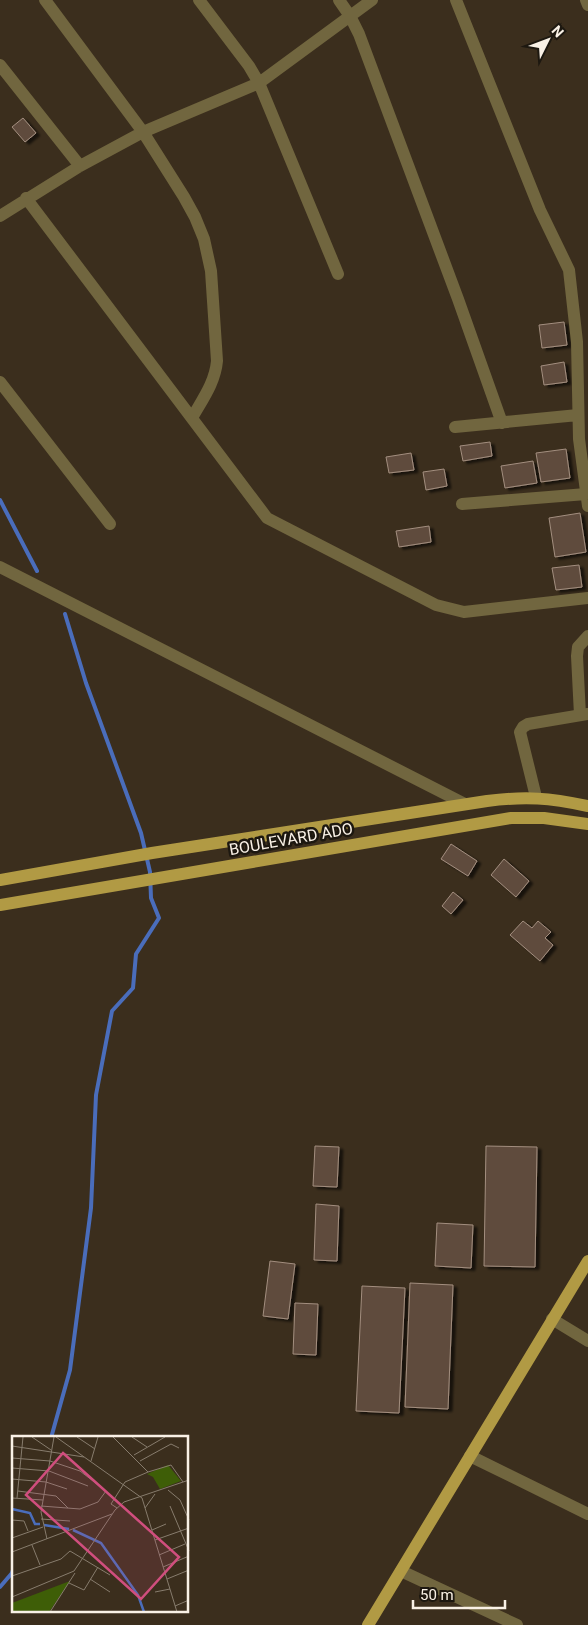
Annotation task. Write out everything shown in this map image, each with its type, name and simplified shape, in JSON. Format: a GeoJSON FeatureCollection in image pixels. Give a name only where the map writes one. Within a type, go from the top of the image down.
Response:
{"type":"FeatureCollection","features":[{"type":"Feature","properties":{"kind":"main road","name":"BOULEVARD ADO"},"geometry":{"type":"LineString","coordinates":[[0,880],[132,856],[512,798],[536,797],[563,800],[588,806]]}},
{"type":"Feature","properties":{"kind":"main road","name":"BOULEVARD ADO"},"geometry":{"type":"LineString","coordinates":[[0,905],[511,818],[544,818],[588,824]]}},
{"type":"Feature","properties":{"kind":"main road"},"geometry":{"type":"LineString","coordinates":[[368,1625],[588,1261]]}},
{"type":"Feature","properties":{"kind":"street"},"geometry":{"type":"LineString","coordinates":[[45,0],[143,132],[184,197],[204,239],[211,271],[217,361],[216,374],[192,418]]}},
{"type":"Feature","properties":{"kind":"street"},"geometry":{"type":"LineString","coordinates":[[199,0],[249,66],[259,83],[338,274]]}},
{"type":"Feature","properties":{"kind":"street"},"geometry":{"type":"LineString","coordinates":[[339,0],[359,34],[502,423]]}},
{"type":"Feature","properties":{"kind":"street"},"geometry":{"type":"LineString","coordinates":[[0,216],[80,166],[143,132],[259,83],[372,0]]}},
{"type":"Feature","properties":{"kind":"street"},"geometry":{"type":"LineString","coordinates":[[456,0],[540,210],[569,270],[577,342],[579,439],[587,500],[462,504]]}},
{"type":"Feature","properties":{"kind":"street"},"geometry":{"type":"LineString","coordinates":[[586,0],[588,5]]}},
{"type":"Feature","properties":{"kind":"street"},"geometry":{"type":"LineString","coordinates":[[0,65],[80,166]]}},
{"type":"Feature","properties":{"kind":"street"},"geometry":{"type":"LineString","coordinates":[[26,198],[267,518],[436,605],[464,612],[588,598]]}},
{"type":"Feature","properties":{"kind":"street"},"geometry":{"type":"LineString","coordinates":[[0,382],[110,524]]}},
{"type":"Feature","properties":{"kind":"street"},"geometry":{"type":"LineString","coordinates":[[455,428],[578,415]]}},
{"type":"Feature","properties":{"kind":"street"},"geometry":{"type":"LineString","coordinates":[[0,567],[465,804]]}},
{"type":"Feature","properties":{"kind":"street"},"geometry":{"type":"LineString","coordinates":[[536,797],[520,732],[528,724],[584,715],[577,656],[578,647],[588,636]]}},
{"type":"Feature","properties":{"kind":"street"},"geometry":{"type":"LineString","coordinates":[[552,1319],[588,1341]]}},
{"type":"Feature","properties":{"kind":"street"},"geometry":{"type":"LineString","coordinates":[[470,1456],[588,1514]]}},
{"type":"Feature","properties":{"kind":"street"},"geometry":{"type":"LineString","coordinates":[[401,1571],[518,1625]]}},
{"type":"Feature","properties":{"kind":"building"},"geometry":{"type":"Polygon","coordinates":[[[23,118],[36,133],[25,142],[12,127],[23,118]]]}},
{"type":"Feature","properties":{"kind":"building"},"geometry":{"type":"Polygon","coordinates":[[[564,322],[567,345],[542,348],[539,325],[564,322]]]}},
{"type":"Feature","properties":{"kind":"building"},"geometry":{"type":"Polygon","coordinates":[[[564,362],[567,382],[544,385],[541,366],[564,362]]]}},
{"type":"Feature","properties":{"kind":"building"},"geometry":{"type":"Polygon","coordinates":[[[490,442],[492,456],[463,461],[460,446],[490,442]]]}},
{"type":"Feature","properties":{"kind":"building"},"geometry":{"type":"Polygon","coordinates":[[[566,449],[570,478],[541,482],[536,453],[566,449]]]}},
{"type":"Feature","properties":{"kind":"building"},"geometry":{"type":"Polygon","coordinates":[[[411,453],[414,470],[389,473],[386,457],[411,453]]]}},
{"type":"Feature","properties":{"kind":"building"},"geometry":{"type":"Polygon","coordinates":[[[533,461],[537,483],[505,488],[501,466],[533,461]]]}},
{"type":"Feature","properties":{"kind":"building"},"geometry":{"type":"Polygon","coordinates":[[[444,469],[447,486],[426,490],[423,472],[444,469]]]}},
{"type":"Feature","properties":{"kind":"building"},"geometry":{"type":"Polygon","coordinates":[[[580,513],[586,552],[555,557],[549,518],[580,513]]]}},
{"type":"Feature","properties":{"kind":"building"},"geometry":{"type":"Polygon","coordinates":[[[429,526],[431,542],[399,547],[396,531],[429,526]]]}},
{"type":"Feature","properties":{"kind":"building"},"geometry":{"type":"Polygon","coordinates":[[[579,565],[582,587],[556,590],[552,568],[579,565]]]}},
{"type":"Feature","properties":{"kind":"building"},"geometry":{"type":"Polygon","coordinates":[[[451,844],[477,861],[468,876],[441,859],[451,844]]]}},
{"type":"Feature","properties":{"kind":"building"},"geometry":{"type":"Polygon","coordinates":[[[504,859],[529,881],[516,897],[491,875],[504,859]]]}},
{"type":"Feature","properties":{"kind":"building"},"geometry":{"type":"Polygon","coordinates":[[[453,892],[463,900],[451,914],[442,906],[453,892]]]}},
{"type":"Feature","properties":{"kind":"building"},"geometry":{"type":"Polygon","coordinates":[[[523,921],[532,928],[538,921],[551,932],[545,938],[553,945],[540,961],[510,935],[523,921]]]}},
{"type":"Feature","properties":{"kind":"building"},"geometry":{"type":"Polygon","coordinates":[[[315,1146],[339,1147],[337,1187],[313,1186],[315,1146]]]}},
{"type":"Feature","properties":{"kind":"building"},"geometry":{"type":"Polygon","coordinates":[[[486,1146],[537,1147],[535,1267],[484,1266],[486,1146]]]}},
{"type":"Feature","properties":{"kind":"building"},"geometry":{"type":"Polygon","coordinates":[[[316,1204],[339,1206],[337,1261],[314,1260],[316,1204]]]}},
{"type":"Feature","properties":{"kind":"building"},"geometry":{"type":"Polygon","coordinates":[[[437,1223],[473,1225],[471,1268],[435,1266],[437,1223]]]}},
{"type":"Feature","properties":{"kind":"building"},"geometry":{"type":"Polygon","coordinates":[[[270,1261],[295,1264],[288,1319],[263,1316],[270,1261]]]}},
{"type":"Feature","properties":{"kind":"building"},"geometry":{"type":"Polygon","coordinates":[[[410,1283],[453,1285],[448,1409],[405,1407],[410,1283]]]}},
{"type":"Feature","properties":{"kind":"building"},"geometry":{"type":"Polygon","coordinates":[[[362,1286],[405,1288],[399,1413],[356,1411],[362,1286]]]}},
{"type":"Feature","properties":{"kind":"building"},"geometry":{"type":"Polygon","coordinates":[[[295,1303],[318,1304],[316,1355],[293,1354],[295,1303]]]}},
{"type":"Feature","properties":{"kind":"waterway"},"geometry":{"type":"LineString","coordinates":[[0,500],[37,571]]}},
{"type":"Feature","properties":{"kind":"waterway"},"geometry":{"type":"LineString","coordinates":[[52,1436],[70,1370],[91,1208],[96,1095],[112,1011],[133,988],[136,954],[159,918],[151,898],[150,872],[141,833],[86,683],[65,614]]}},
{"type":"Feature","properties":{"kind":"waterway"},"geometry":{"type":"LineString","coordinates":[[0,1587],[12,1573]]}}]}
